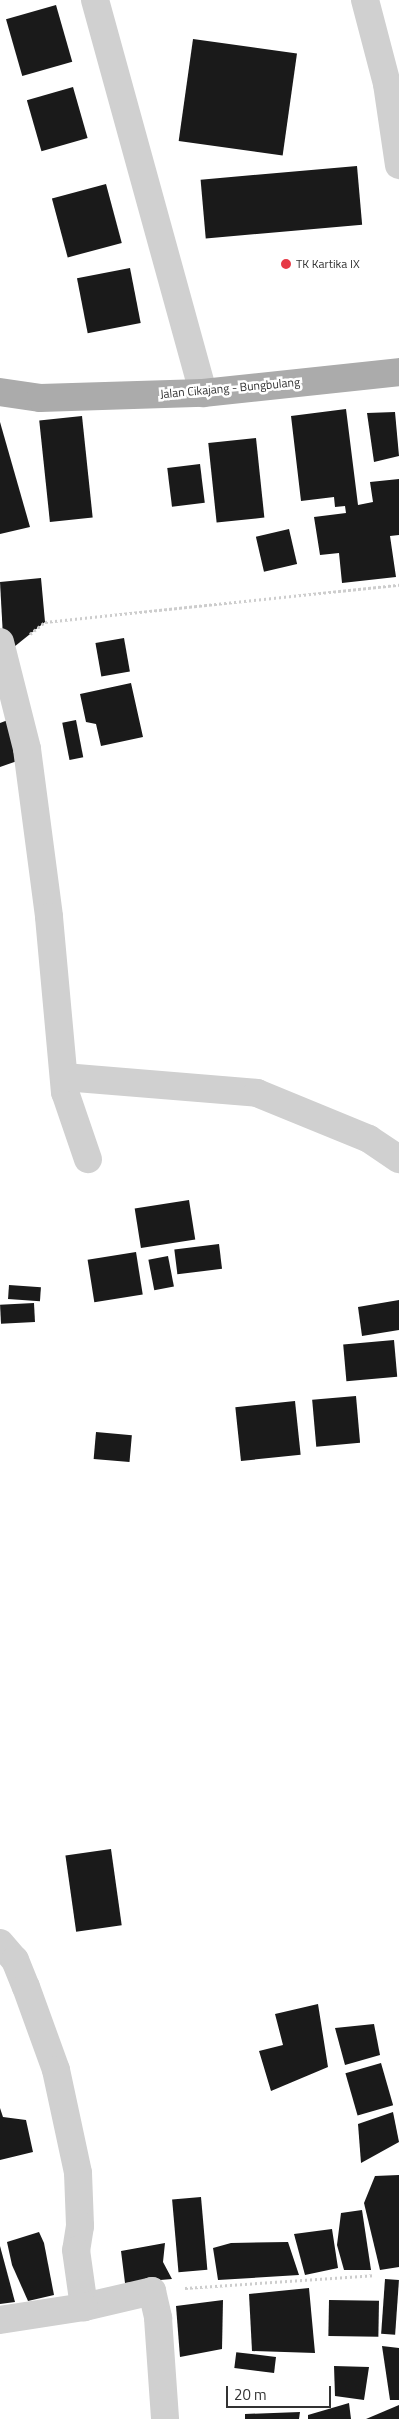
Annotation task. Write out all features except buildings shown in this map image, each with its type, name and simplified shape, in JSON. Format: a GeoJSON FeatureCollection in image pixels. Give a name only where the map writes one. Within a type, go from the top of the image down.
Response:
{"type":"FeatureCollection","features":[{"type":"Feature","properties":{"kind":"main road","name":"Jalan Cikajang - Bungbulang"},"geometry":{"type":"LineString","coordinates":[[3,396],[40,398],[203,393],[399,372]]}},
{"type":"Feature","properties":{"kind":"street"},"geometry":{"type":"LineString","coordinates":[[95,0],[203,393]]}},
{"type":"Feature","properties":{"kind":"street"},"geometry":{"type":"LineString","coordinates":[[365,0],[393,84],[399,165]]}},
{"type":"Feature","properties":{"kind":"street"},"geometry":{"type":"LineString","coordinates":[[2,649],[27,750],[39,833],[65,1092],[88,1159]]}},
{"type":"Feature","properties":{"kind":"street"},"geometry":{"type":"LineString","coordinates":[[64,1077],[257,1093],[369,1139],[399,1159]]}},
{"type":"Feature","properties":{"kind":"street"},"geometry":{"type":"LineString","coordinates":[[0,1943],[15,1960],[56,2070],[78,2173],[80,2226],[76,2250],[84,2307]]}},
{"type":"Feature","properties":{"kind":"street"},"geometry":{"type":"LineString","coordinates":[[0,2320],[84,2307],[152,2291],[158,2318],[165,2419]]}},
{"type":"Feature","properties":{"kind":"path"},"geometry":{"type":"LineString","coordinates":[[2,649],[45,622],[399,585]]}},
{"type":"Feature","properties":{"kind":"path"},"geometry":{"type":"LineString","coordinates":[[188,2288],[374,2275]]}},
{"type":"Feature","properties":{"kind":"place","name":"TK Kartika IX"},"geometry":{"type":"Point","coordinates":[286,264]}}]}
